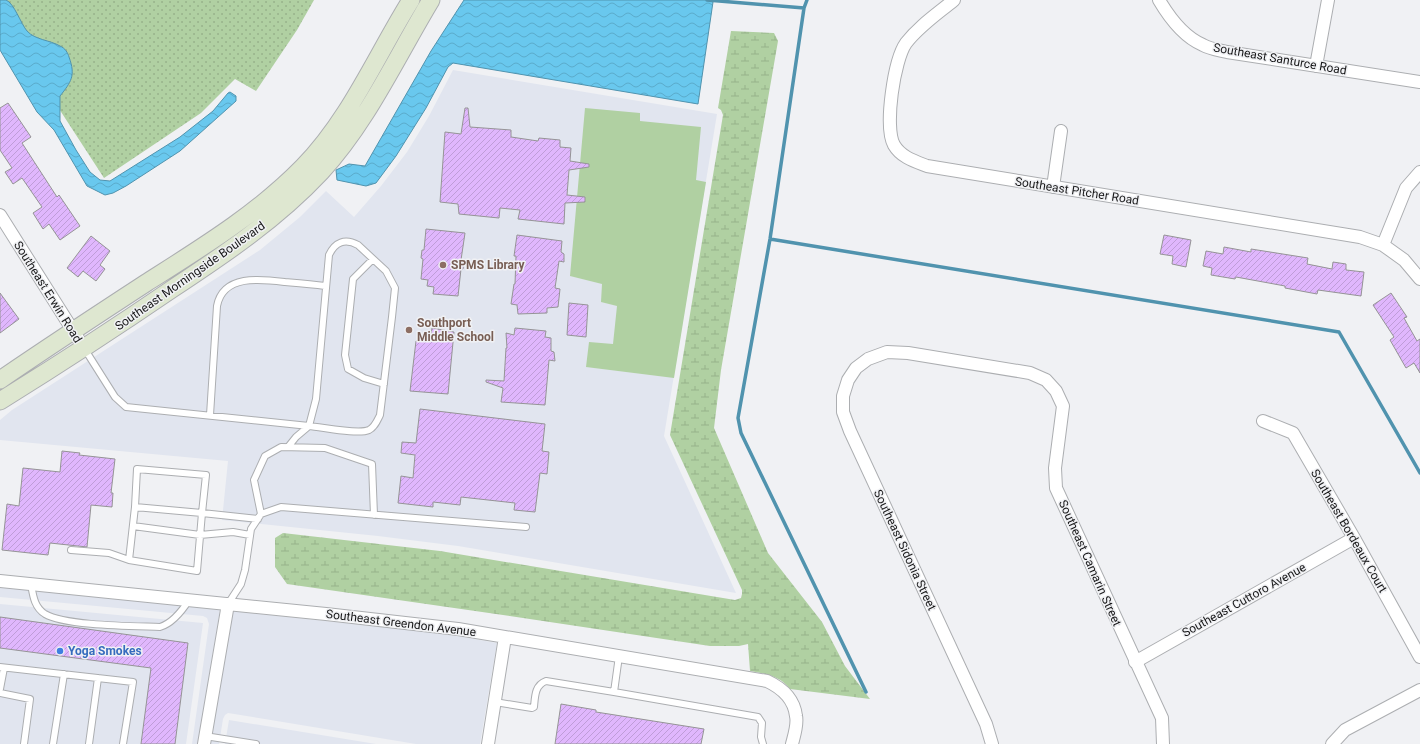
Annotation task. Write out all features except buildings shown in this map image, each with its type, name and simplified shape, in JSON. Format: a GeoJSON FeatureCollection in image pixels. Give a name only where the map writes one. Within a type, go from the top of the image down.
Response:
{"type":"FeatureCollection","features":[{"type":"Feature","properties":{"kind":"street","name":"Southeast Morningside Boulevard"},"geometry":{"type":"LineString","coordinates":[[0,380],[72,330],[226,232],[259,206],[303,166],[336,127],[369,73],[393,28],[411,0]]}},
{"type":"Feature","properties":{"kind":"street","name":"Southeast Morningside Boulevard"},"geometry":{"type":"LineString","coordinates":[[0,401],[84,348],[238,245],[270,220],[299,194],[321,172],[340,149],[370,108],[408,38],[431,0]]}},
{"type":"Feature","properties":{"kind":"street","name":"Southeast Pitcher Road"},"geometry":{"type":"LineString","coordinates":[[954,0],[916,31],[905,45],[897,63],[889,126],[894,144],[906,158],[927,166],[1360,237],[1383,244],[1404,260],[1420,279]]}},
{"type":"Feature","properties":{"kind":"street","name":"Southeast Santurce Road"},"geometry":{"type":"LineString","coordinates":[[1159,0],[1164,9],[1180,27],[1194,41],[1204,46],[1227,52],[1420,82]]}},
{"type":"Feature","properties":{"kind":"street"},"geometry":{"type":"LineString","coordinates":[[1316,66],[1328,0]]}},
{"type":"Feature","properties":{"kind":"street"},"geometry":{"type":"LineString","coordinates":[[353,99],[370,108]]}},
{"type":"Feature","properties":{"kind":"street"},"geometry":{"type":"LineString","coordinates":[[1053,187],[1060,132]]}},
{"type":"Feature","properties":{"kind":"street"},"geometry":{"type":"LineString","coordinates":[[1383,244],[1406,188],[1414,177],[1420,172]]}},
{"type":"Feature","properties":{"kind":"street","name":"Southeast Erwin Road"},"geometry":{"type":"LineString","coordinates":[[0,215],[84,348]]}},
{"type":"Feature","properties":{"kind":"street"},"geometry":{"type":"LineString","coordinates":[[226,232],[238,245]]}},
{"type":"Feature","properties":{"kind":"street","name":"Southeast Camarin Street"},"geometry":{"type":"LineString","coordinates":[[868,359],[887,352],[908,353],[1030,373],[1046,380],[1056,391],[1063,406],[1054,468],[1056,488],[1162,718],[1163,744]]}},
{"type":"Feature","properties":{"kind":"street","name":"Southeast Sidonia Street"},"geometry":{"type":"LineString","coordinates":[[868,359],[856,368],[848,380],[843,396],[843,412],[850,431],[986,724],[992,744]]}},
{"type":"Feature","properties":{"kind":"street","name":"Southeast Bordeaux Court"},"geometry":{"type":"LineString","coordinates":[[1263,421],[1293,433],[1354,538],[1420,657]]}},
{"type":"Feature","properties":{"kind":"street","name":"Southeast Cuttoro Avenue"},"geometry":{"type":"LineString","coordinates":[[1135,662],[1354,538]]}},
{"type":"Feature","properties":{"kind":"street","name":"Southeast Greendon Avenue"},"geometry":{"type":"LineString","coordinates":[[0,581],[458,629],[767,681],[780,687],[792,702],[797,717],[792,744]]}},
{"type":"Feature","properties":{"kind":"street"},"geometry":{"type":"LineString","coordinates":[[204,740],[228,604]]}},
{"type":"Feature","properties":{"kind":"street"},"geometry":{"type":"LineString","coordinates":[[488,744],[505,637]]}},
{"type":"Feature","properties":{"kind":"street"},"geometry":{"type":"LineString","coordinates":[[1332,744],[1345,730],[1420,690]]}},
{"type":"Feature","properties":{"kind":"lane"},"geometry":{"type":"LineString","coordinates":[[84,348],[115,397],[126,407],[210,415],[309,426],[361,432],[369,430],[376,424],[380,415],[395,288],[386,271],[358,245],[352,242],[346,240],[341,242],[332,249],[329,256],[325,286],[316,399],[309,426],[296,437],[288,447]]}},
{"type":"Feature","properties":{"kind":"lane"},"geometry":{"type":"LineString","coordinates":[[373,259],[354,279],[345,355],[348,369],[364,378],[384,384]]}},
{"type":"Feature","properties":{"kind":"lane"},"geometry":{"type":"LineString","coordinates":[[210,415],[217,306],[218,300],[222,294],[236,283],[244,280],[256,279],[325,286]]}},
{"type":"Feature","properties":{"kind":"lane"},"geometry":{"type":"LineString","coordinates":[[228,604],[241,584],[245,570],[251,529],[259,517],[254,480],[265,456],[281,447],[325,448],[372,464],[374,515]]}},
{"type":"Feature","properties":{"kind":"lane"},"geometry":{"type":"LineString","coordinates":[[71,550],[109,553],[129,560],[197,571],[206,475],[137,469],[135,507],[129,560]]}},
{"type":"Feature","properties":{"kind":"lane"},"geometry":{"type":"LineString","coordinates":[[135,507],[259,517],[281,507],[526,527]]}},
{"type":"Feature","properties":{"kind":"lane"},"geometry":{"type":"LineString","coordinates":[[133,526],[200,535],[233,532],[250,535]]}},
{"type":"Feature","properties":{"kind":"lane"},"geometry":{"type":"LineString","coordinates":[[31,584],[34,602],[45,614],[58,619],[83,623],[160,627],[171,622],[182,611],[189,600]]}},
{"type":"Feature","properties":{"kind":"lane"},"geometry":{"type":"LineString","coordinates":[[614,692],[619,656]]}},
{"type":"Feature","properties":{"kind":"lane"},"geometry":{"type":"LineString","coordinates":[[0,689],[2,668],[133,682],[123,744]]}},
{"type":"Feature","properties":{"kind":"lane"},"geometry":{"type":"LineString","coordinates":[[53,744],[64,674]]}},
{"type":"Feature","properties":{"kind":"lane"},"geometry":{"type":"LineString","coordinates":[[89,744],[98,678]]}},
{"type":"Feature","properties":{"kind":"lane"},"geometry":{"type":"LineString","coordinates":[[495,702],[532,708],[534,707],[538,687],[546,681],[758,717],[762,723],[761,737],[763,744]]}},
{"type":"Feature","properties":{"kind":"lane"},"geometry":{"type":"LineString","coordinates":[[0,693],[30,699],[24,744]]}},
{"type":"Feature","properties":{"kind":"lane"},"geometry":{"type":"LineString","coordinates":[[204,740],[256,744]]}},
{"type":"Feature","properties":{"kind":"shaded area","name":"Southport Middle School"},"geometry":{"type":"Polygon","coordinates":[[[453,70],[717,114],[664,436],[736,593],[458,546],[222,520],[228,461],[0,440],[0,420],[12,410],[260,250],[300,217],[326,191],[354,217],[381,186],[407,152],[429,116],[453,70]]]}},
{"type":"Feature","properties":{"kind":"shaded area"},"geometry":{"type":"Polygon","coordinates":[[[0,587],[220,610],[198,744],[192,744],[209,624],[207,618],[203,616],[0,597],[0,587]]]}},
{"type":"Feature","properties":{"kind":"shaded area"},"geometry":{"type":"Polygon","coordinates":[[[0,604],[203,623],[186,744],[0,744],[0,604]]]}},
{"type":"Feature","properties":{"kind":"shaded area"},"geometry":{"type":"Polygon","coordinates":[[[232,611],[401,629],[497,643],[480,744],[416,744],[228,713],[223,719],[219,744],[210,744],[232,611]]]}},
{"type":"Feature","properties":{"kind":"shaded area"},"geometry":{"type":"Polygon","coordinates":[[[229,720],[376,744],[225,744],[229,720]]]}},
{"type":"Feature","properties":{"kind":"green space"},"geometry":{"type":"Polygon","coordinates":[[[0,0],[314,0],[297,30],[256,91],[235,79],[201,113],[104,178],[0,18],[0,0]]]}},
{"type":"Feature","properties":{"kind":"green space"},"geometry":{"type":"Polygon","coordinates":[[[731,31],[774,33],[778,41],[721,370],[714,428],[768,553],[822,622],[845,666],[870,699],[790,689],[777,678],[750,671],[748,644],[739,646],[710,646],[287,584],[275,567],[275,538],[283,533],[440,551],[735,600],[741,598],[742,590],[670,435],[723,115],[721,110],[718,108],[731,31]]]}},
{"type":"Feature","properties":{"kind":"green space"},"geometry":{"type":"Polygon","coordinates":[[[585,108],[640,113],[640,121],[701,127],[696,180],[706,182],[674,378],[586,367],[589,342],[613,344],[617,306],[601,302],[602,284],[570,276],[585,108]]]}},
{"type":"Feature","properties":{"kind":"water"},"geometry":{"type":"Polygon","coordinates":[[[0,0],[6,0],[12,5],[30,34],[56,44],[63,48],[69,55],[72,74],[70,83],[60,96],[60,121],[90,172],[100,180],[110,181],[180,137],[213,111],[228,93],[230,92],[236,96],[236,101],[180,151],[126,186],[113,193],[105,195],[87,186],[54,130],[37,112],[0,50],[0,0]]]}},
{"type":"Feature","properties":{"kind":"water"},"geometry":{"type":"Polygon","coordinates":[[[464,0],[709,0],[713,2],[698,104],[453,63],[448,67],[426,108],[396,156],[376,183],[366,186],[337,180],[336,170],[349,164],[365,166],[431,51],[464,0]]]}},
{"type":"Feature","properties":{"kind":"waterway"},"geometry":{"type":"LineString","coordinates":[[707,0],[804,8]]}},
{"type":"Feature","properties":{"kind":"waterway"},"geometry":{"type":"LineString","coordinates":[[807,0],[804,8],[770,239],[738,418],[741,433],[866,692]]}},
{"type":"Feature","properties":{"kind":"waterway"},"geometry":{"type":"LineString","coordinates":[[770,239],[1339,332],[1420,473]]}},
{"type":"Feature","properties":{"kind":"place","name":"SPMS Library"},"geometry":{"type":"Point","coordinates":[443,265]}},
{"type":"Feature","properties":{"kind":"place","name":"Southport Middle School"},"geometry":{"type":"Point","coordinates":[409,330]}},
{"type":"Feature","properties":{"kind":"place","name":"Yoga Smokes"},"geometry":{"type":"Point","coordinates":[60,651]}}]}
